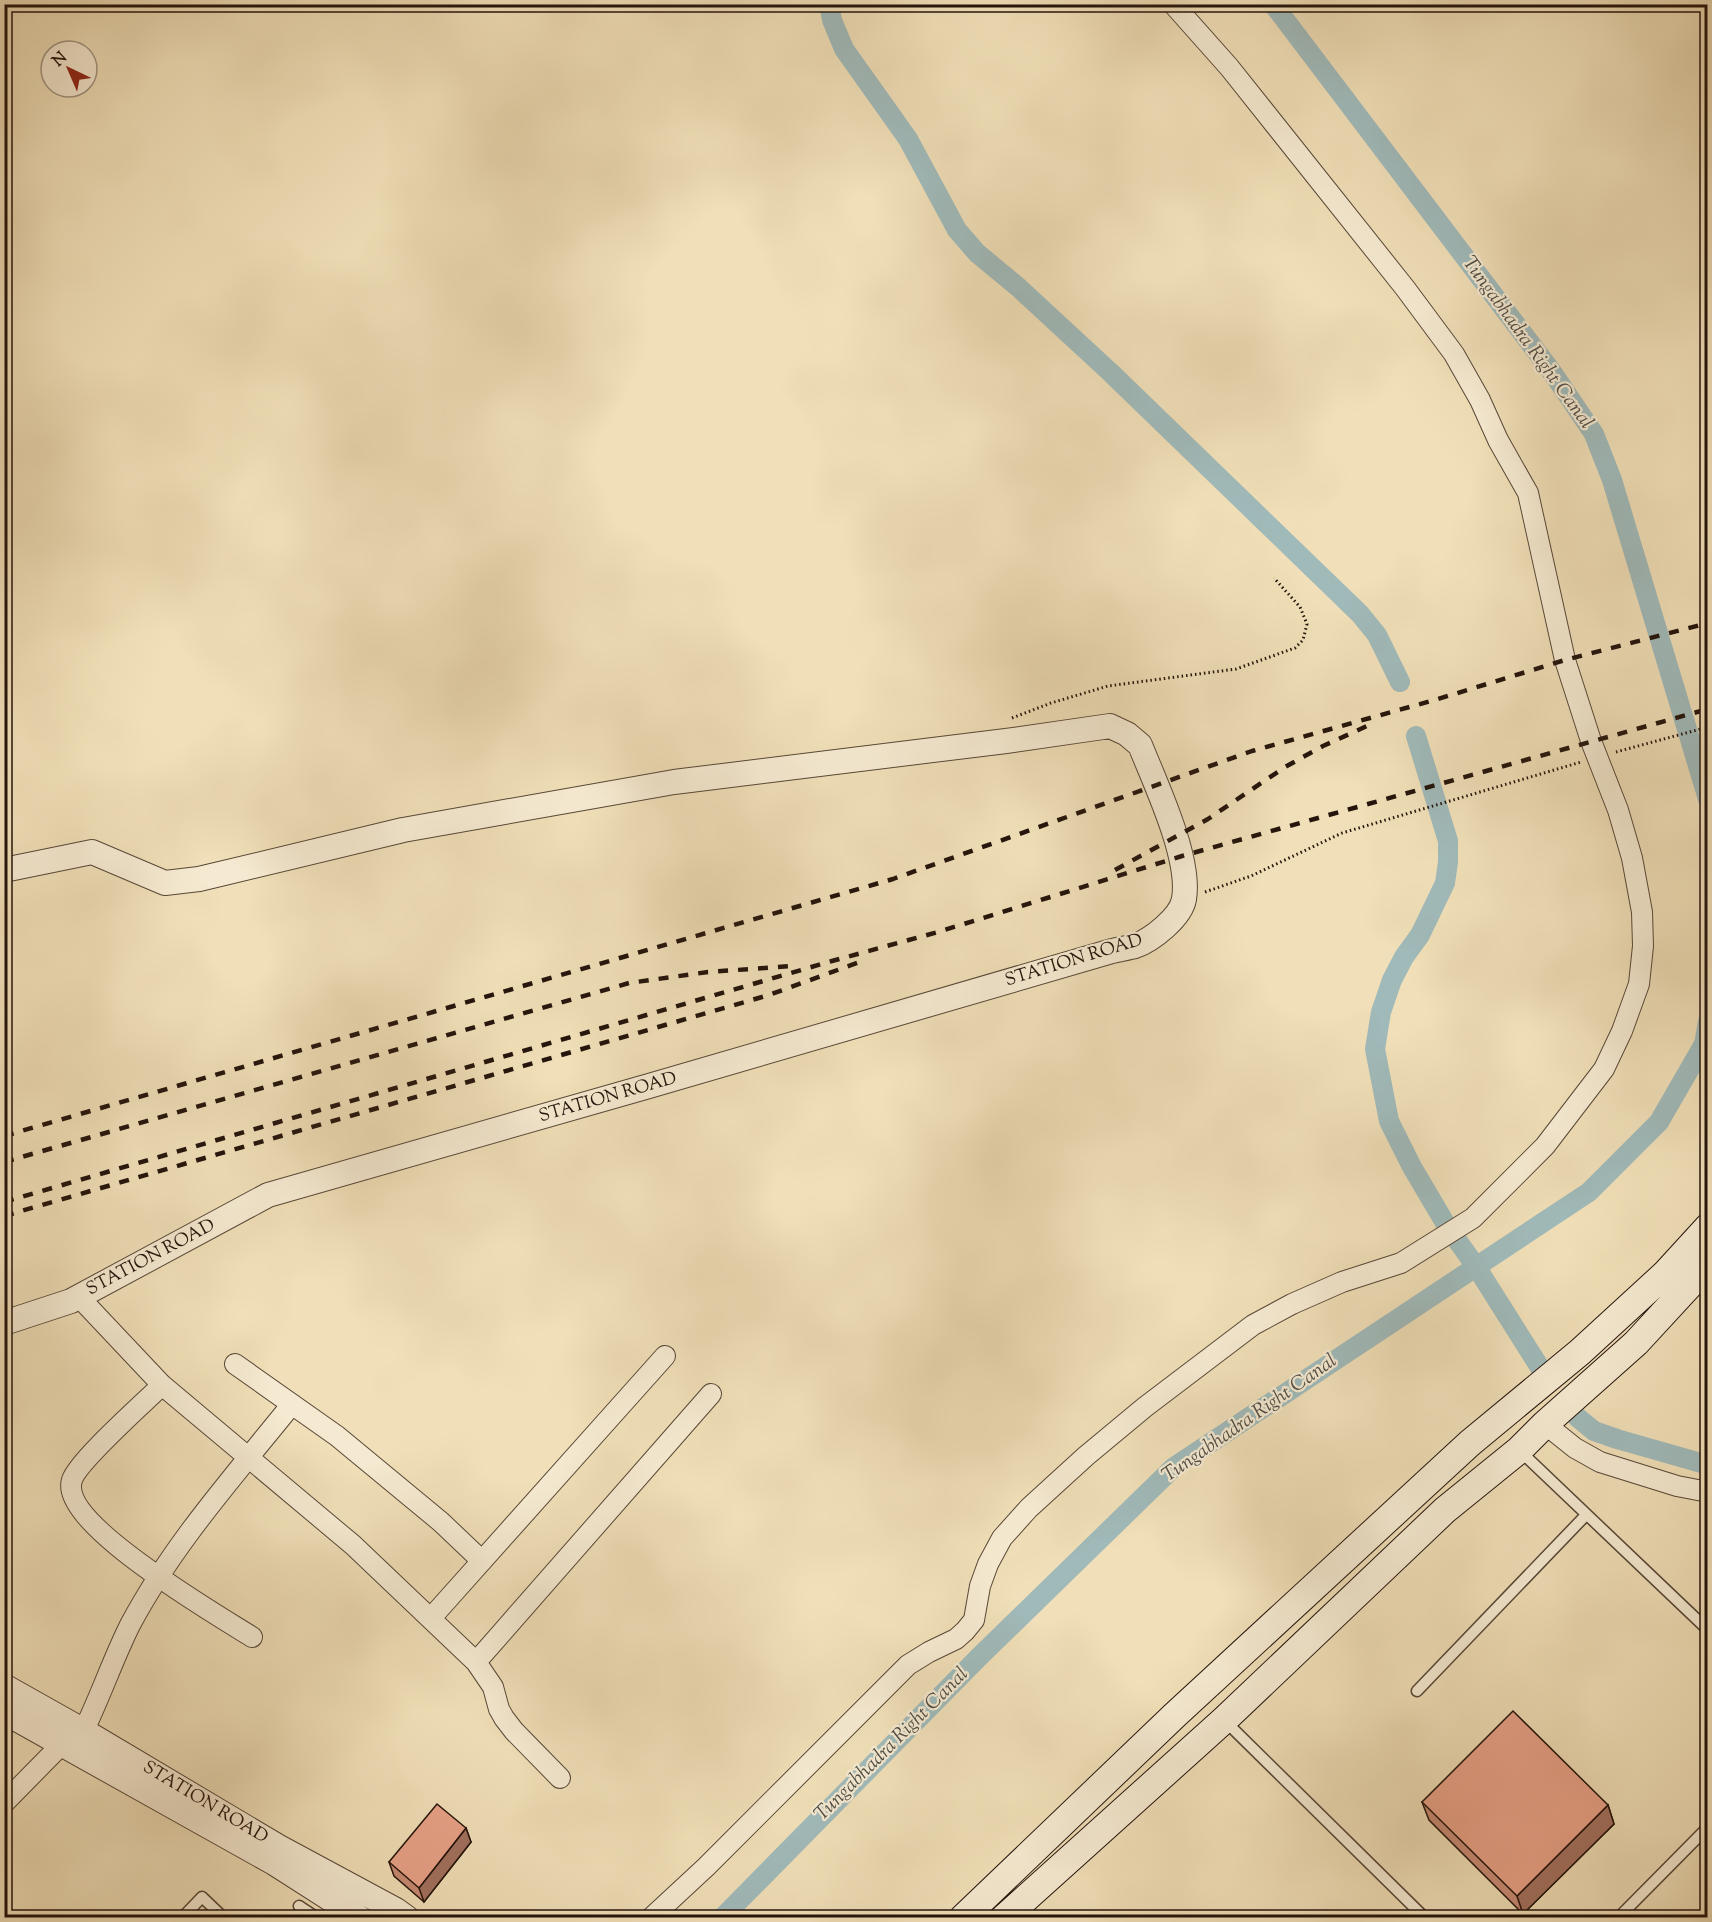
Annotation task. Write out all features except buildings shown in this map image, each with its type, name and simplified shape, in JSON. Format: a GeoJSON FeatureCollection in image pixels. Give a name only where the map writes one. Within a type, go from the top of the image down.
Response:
{"type":"FeatureCollection","features":[{"type":"Feature","properties":{"kind":"main road"},"geometry":{"type":"LineString","coordinates":[[963,1917],[1175,1715],[1453,1459],[1580,1352],[1665,1274],[1707,1227]]}},
{"type":"Feature","properties":{"kind":"main road"},"geometry":{"type":"LineString","coordinates":[[1004,1917],[1224,1720],[1445,1510],[1519,1450],[1636,1342],[1707,1265]]}},
{"type":"Feature","properties":{"kind":"street"},"geometry":{"type":"LineString","coordinates":[[651,1917],[714,1859],[908,1665],[956,1639],[965,1630],[974,1620],[980,1586],[988,1564],[1002,1538],[1029,1508],[1086,1456],[1145,1407],[1253,1325],[1292,1304],[1342,1282],[1401,1263],[1473,1218],[1545,1146],[1604,1069],[1622,1031],[1639,984],[1643,946],[1642,912],[1632,858],[1618,810],[1591,741],[1565,660],[1528,493],[1454,354],[1405,288],[1229,67],[1173,4]]}},
{"type":"Feature","properties":{"kind":"street"},"geometry":{"type":"LineString","coordinates":[[4,870],[92,852],[165,883],[199,879],[403,830],[674,782],[1110,726],[1127,734],[1140,745],[1182,856],[1184,900]]}},
{"type":"Feature","properties":{"kind":"street","name":"STATION ROAD"},"geometry":{"type":"LineString","coordinates":[[4,1323],[71,1301],[268,1195],[1135,946],[1155,936],[1174,917],[1184,900]]}},
{"type":"Feature","properties":{"kind":"street"},"geometry":{"type":"LineString","coordinates":[[79,1297],[162,1384],[353,1545],[476,1662],[493,1687],[504,1718],[560,1778]]}},
{"type":"Feature","properties":{"kind":"street"},"geometry":{"type":"LineString","coordinates":[[431,1618],[665,1356]]}},
{"type":"Feature","properties":{"kind":"street"},"geometry":{"type":"LineString","coordinates":[[235,1364],[337,1436],[441,1522],[482,1561]]}},
{"type":"Feature","properties":{"kind":"street"},"geometry":{"type":"LineString","coordinates":[[162,1384],[84,1462],[72,1480],[71,1489],[86,1517],[127,1555],[252,1637]]}},
{"type":"Feature","properties":{"kind":"street"},"geometry":{"type":"LineString","coordinates":[[476,1662],[711,1394]]}},
{"type":"Feature","properties":{"kind":"street"},"geometry":{"type":"LineString","coordinates":[[4,1803],[73,1742],[130,1626],[159,1576],[196,1524],[292,1404]]}},
{"type":"Feature","properties":{"kind":"street"},"geometry":{"type":"LineString","coordinates":[[1545,1424],[1575,1448],[1600,1462],[1677,1486],[1707,1492]]}},
{"type":"Feature","properties":{"kind":"street","name":"STATION ROAD"},"geometry":{"type":"LineString","coordinates":[[4,1686],[73,1742],[360,1917]]}},
{"type":"Feature","properties":{"kind":"street","name":"STATION ROAD"},"geometry":{"type":"LineString","coordinates":[[4,1712],[73,1742],[279,1847],[407,1917]]}},
{"type":"Feature","properties":{"kind":"lane"},"geometry":{"type":"LineString","coordinates":[[1519,1450],[1707,1630]]}},
{"type":"Feature","properties":{"kind":"lane"},"geometry":{"type":"LineString","coordinates":[[1417,1691],[1586,1515]]}},
{"type":"Feature","properties":{"kind":"lane"},"geometry":{"type":"LineString","coordinates":[[1224,1720],[1425,1917]]}},
{"type":"Feature","properties":{"kind":"lane"},"geometry":{"type":"LineString","coordinates":[[1618,1917],[1707,1827]]}},
{"type":"Feature","properties":{"kind":"lane"},"geometry":{"type":"LineString","coordinates":[[182,1917],[202,1897],[224,1917]]}},
{"type":"Feature","properties":{"kind":"lane"},"geometry":{"type":"LineString","coordinates":[[299,1906],[317,1917]]}},
{"type":"Feature","properties":{"kind":"path"},"geometry":{"type":"LineString","coordinates":[[1006,741],[1007,722],[1014,716],[1051,703],[1108,686],[1236,669],[1295,648],[1303,640],[1307,624],[1300,607],[1274,578]]}},
{"type":"Feature","properties":{"kind":"path"},"geometry":{"type":"LineString","coordinates":[[1614,753],[1707,727]]}},
{"type":"Feature","properties":{"kind":"path"},"geometry":{"type":"LineString","coordinates":[[1184,900],[1251,876],[1342,833],[1586,761]]}},
{"type":"Feature","properties":{"kind":"waterway"},"geometry":{"type":"LineString","coordinates":[[829,4],[832,20],[844,49],[908,139],[957,230],[977,253],[1018,287],[1110,372],[1360,614],[1377,635],[1400,682]]}},
{"type":"Feature","properties":{"kind":"waterway","name":"Tungabhadra Right Canal"},"geometry":{"type":"LineString","coordinates":[[1273,4],[1552,372],[1594,434],[1612,480],[1708,799]]}},
{"type":"Feature","properties":{"kind":"waterway"},"geometry":{"type":"LineString","coordinates":[[1416,736],[1448,841],[1448,862],[1445,883],[1420,935],[1404,957],[1392,980],[1381,1012],[1375,1049],[1389,1121],[1412,1167],[1448,1228]]}},
{"type":"Feature","properties":{"kind":"waterway","name":"Tungabhadra Right Canal"},"geometry":{"type":"LineString","coordinates":[[722,1918],[979,1657],[1174,1467],[1589,1192],[1659,1122],[1704,1044],[1708,1022]]}},
{"type":"Feature","properties":{"kind":"waterway"},"geometry":{"type":"LineString","coordinates":[[1457,1240],[1544,1374]]}},
{"type":"Feature","properties":{"kind":"waterway"},"geometry":{"type":"LineString","coordinates":[[1577,1417],[1594,1431],[1708,1465]]}},
{"type":"Feature","properties":{"kind":"railway"},"geometry":{"type":"LineString","coordinates":[[4,1136],[893,879],[1252,751],[1438,699],[1565,660],[1708,623]]}},
{"type":"Feature","properties":{"kind":"railway"},"geometry":{"type":"LineString","coordinates":[[4,1202],[938,932],[1182,856],[1708,709]]}},
{"type":"Feature","properties":{"kind":"railway"},"geometry":{"type":"LineString","coordinates":[[1115,870],[1208,819],[1285,767],[1367,726]]}},
{"type":"Feature","properties":{"kind":"railway"},"geometry":{"type":"LineString","coordinates":[[4,1216],[769,995],[865,960]]}},
{"type":"Feature","properties":{"kind":"railway"},"geometry":{"type":"LineString","coordinates":[[4,1162],[629,983],[708,972],[793,966]]}}]}
